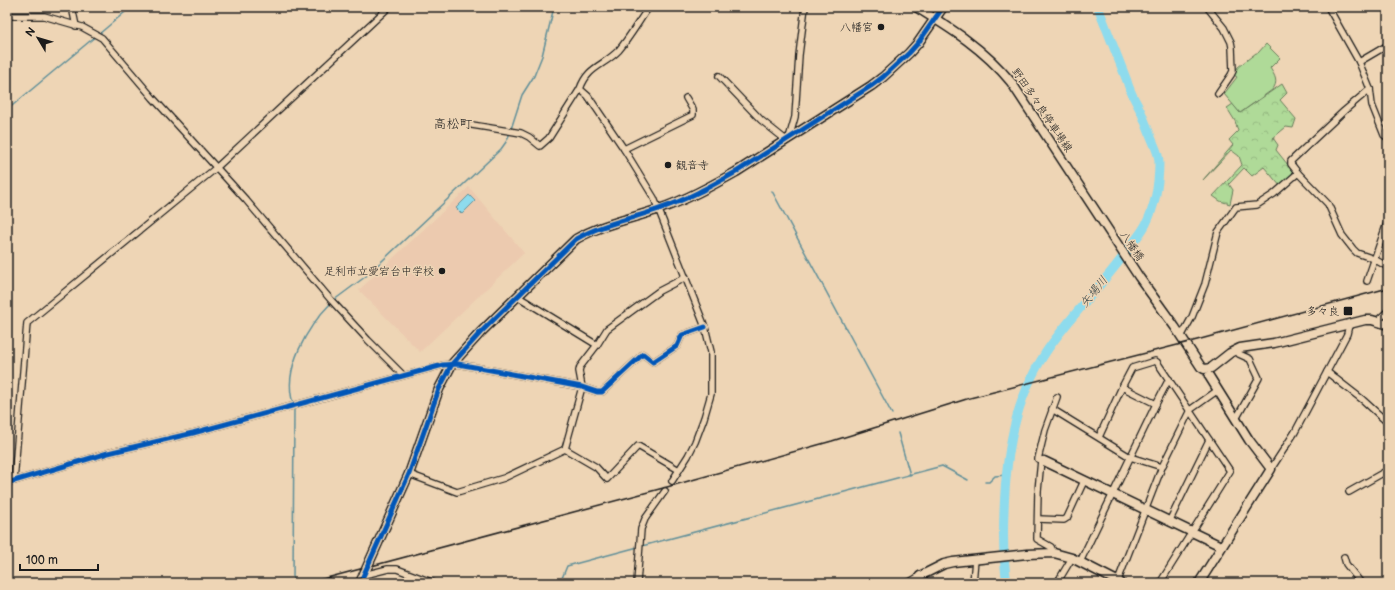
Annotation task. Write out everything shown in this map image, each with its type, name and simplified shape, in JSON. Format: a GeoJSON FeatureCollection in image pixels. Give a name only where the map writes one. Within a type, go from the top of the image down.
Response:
{"type":"FeatureCollection","features":[{"type":"Feature","properties":{"kind":"street"},"geometry":{"type":"LineString","coordinates":[[72,7],[76,26]]}},
{"type":"Feature","properties":{"kind":"street"},"geometry":{"type":"LineString","coordinates":[[14,481],[27,323],[216,168],[389,7]]}},
{"type":"Feature","properties":{"kind":"street"},"geometry":{"type":"LineString","coordinates":[[472,125],[507,130],[529,137],[540,146],[549,138],[580,89],[583,80],[590,72],[618,51],[649,7]]}},
{"type":"Feature","properties":{"kind":"street"},"geometry":{"type":"LineString","coordinates":[[788,139],[795,117],[799,55],[806,7]]}},
{"type":"Feature","properties":{"kind":"street","name":"野田多々良停車場線"},"geometry":{"type":"LineString","coordinates":[[916,7],[977,47],[998,66],[1011,82],[1109,232]]}},
{"type":"Feature","properties":{"kind":"street"},"geometry":{"type":"LineString","coordinates":[[362,579],[408,474],[439,389],[452,364],[517,296],[576,239],[608,224],[659,209],[698,193],[723,180],[871,86],[909,53],[944,7]]}},
{"type":"Feature","properties":{"kind":"street"},"geometry":{"type":"LineString","coordinates":[[1207,7],[1224,28],[1232,47],[1233,71],[1218,94]]}},
{"type":"Feature","properties":{"kind":"street"},"geometry":{"type":"LineString","coordinates":[[1328,7],[1359,62],[1370,89],[1372,105],[1384,135],[1388,138]]}},
{"type":"Feature","properties":{"kind":"street"},"geometry":{"type":"LineString","coordinates":[[7,16],[44,16],[98,35],[333,302],[403,375]]}},
{"type":"Feature","properties":{"kind":"street"},"geometry":{"type":"LineString","coordinates":[[1359,62],[1388,45]]}},
{"type":"Feature","properties":{"kind":"street"},"geometry":{"type":"LineString","coordinates":[[719,76],[761,120],[788,139]]}},
{"type":"Feature","properties":{"kind":"street"},"geometry":{"type":"LineString","coordinates":[[580,89],[588,96],[624,149],[654,198],[705,327],[711,352],[711,394],[695,442],[672,480]]}},
{"type":"Feature","properties":{"kind":"street"},"geometry":{"type":"LineString","coordinates":[[1370,89],[1344,111],[1291,161],[1291,164],[1328,204],[1342,235],[1353,250],[1388,267]]}},
{"type":"Feature","properties":{"kind":"street"},"geometry":{"type":"LineString","coordinates":[[624,149],[693,115],[693,110],[686,98]]}},
{"type":"Feature","properties":{"kind":"street"},"geometry":{"type":"LineString","coordinates":[[1298,173],[1274,194],[1256,205],[1236,207],[1220,229],[1214,245],[1205,284],[1192,317],[1181,336],[1201,367],[1204,369],[1211,368],[1236,349],[1246,346],[1274,343],[1365,320],[1377,321],[1388,325]]}},
{"type":"Feature","properties":{"kind":"street"},"geometry":{"type":"LineString","coordinates":[[1367,281],[1388,220]]}},
{"type":"Feature","properties":{"kind":"street","name":"八幡橋"},"geometry":{"type":"LineString","coordinates":[[1109,232],[1181,336]]}},
{"type":"Feature","properties":{"kind":"street"},"geometry":{"type":"LineString","coordinates":[[408,474],[457,492],[504,478],[565,449],[582,386],[578,371],[580,367],[607,329],[659,291],[686,277]]}},
{"type":"Feature","properties":{"kind":"street"},"geometry":{"type":"LineString","coordinates":[[517,296],[597,345]]}},
{"type":"Feature","properties":{"kind":"street"},"geometry":{"type":"LineString","coordinates":[[1377,321],[1388,311]]}},
{"type":"Feature","properties":{"kind":"street"},"geometry":{"type":"LineString","coordinates":[[1198,583],[1295,432],[1347,334],[1349,325]]}},
{"type":"Feature","properties":{"kind":"street"},"geometry":{"type":"LineString","coordinates":[[7,482],[108,453],[193,433],[443,365],[458,364],[582,386],[597,392],[602,392],[643,354],[653,362],[677,346],[682,335],[705,327]]}},
{"type":"Feature","properties":{"kind":"street"},"geometry":{"type":"LineString","coordinates":[[1236,349],[1239,354],[1250,359],[1259,378],[1236,419]]}},
{"type":"Feature","properties":{"kind":"street"},"geometry":{"type":"LineString","coordinates":[[1098,437],[1132,368],[1155,361],[1169,379],[1230,471],[1160,583]]}},
{"type":"Feature","properties":{"kind":"street"},"geometry":{"type":"LineString","coordinates":[[1327,372],[1388,423]]}},
{"type":"Feature","properties":{"kind":"street"},"geometry":{"type":"LineString","coordinates":[[1209,376],[1249,440],[1271,469]]}},
{"type":"Feature","properties":{"kind":"street"},"geometry":{"type":"LineString","coordinates":[[1080,562],[1169,379]]}},
{"type":"Feature","properties":{"kind":"street"},"geometry":{"type":"LineString","coordinates":[[1122,387],[1156,404]]}},
{"type":"Feature","properties":{"kind":"street"},"geometry":{"type":"LineString","coordinates":[[908,583],[944,564],[1026,554],[1054,553],[1072,558],[1118,582],[1162,468],[1190,410],[1218,390]]}},
{"type":"Feature","properties":{"kind":"street"},"geometry":{"type":"LineString","coordinates":[[1058,397],[1052,409],[1038,459],[1221,546]]}},
{"type":"Feature","properties":{"kind":"street"},"geometry":{"type":"LineString","coordinates":[[1052,409],[1130,457],[1162,468]]}},
{"type":"Feature","properties":{"kind":"street"},"geometry":{"type":"LineString","coordinates":[[1170,522],[1209,440]]}},
{"type":"Feature","properties":{"kind":"street"},"geometry":{"type":"LineString","coordinates":[[565,449],[596,467],[607,478],[638,446],[679,470]]}},
{"type":"Feature","properties":{"kind":"street"},"geometry":{"type":"LineString","coordinates":[[1043,461],[1039,486],[1037,540],[1051,547],[1054,553]]}},
{"type":"Feature","properties":{"kind":"street"},"geometry":{"type":"LineString","coordinates":[[1349,492],[1388,470]]}},
{"type":"Feature","properties":{"kind":"street"},"geometry":{"type":"LineString","coordinates":[[1038,520],[1064,520],[1084,481]]}},
{"type":"Feature","properties":{"kind":"street"},"geometry":{"type":"LineString","coordinates":[[637,583],[641,529],[645,519],[665,491]]}},
{"type":"Feature","properties":{"kind":"street"},"geometry":{"type":"LineString","coordinates":[[1344,557],[1346,564],[1361,583]]}},
{"type":"Feature","properties":{"kind":"street"},"geometry":{"type":"LineString","coordinates":[[1057,583],[1072,558]]}},
{"type":"Feature","properties":{"kind":"street"},"geometry":{"type":"LineString","coordinates":[[974,583],[977,559]]}},
{"type":"Feature","properties":{"kind":"street"},"geometry":{"type":"LineString","coordinates":[[362,579],[388,569],[397,569],[434,583]]}},
{"type":"Feature","properties":{"kind":"shaded area","name":"足利市立愛宕台中学校"},"geometry":{"type":"Polygon","coordinates":[[[469,187],[524,253],[420,352],[359,290],[469,187]]]}},
{"type":"Feature","properties":{"kind":"green space"},"geometry":{"type":"Polygon","coordinates":[[[1266,44],[1280,58],[1270,68],[1275,76],[1276,82],[1272,90],[1240,113],[1224,94],[1237,77],[1234,75],[1238,67],[1258,53],[1266,44]]]}},
{"type":"Feature","properties":{"kind":"green space"},"geometry":{"type":"Polygon","coordinates":[[[1282,84],[1287,93],[1280,100],[1296,119],[1293,128],[1286,127],[1273,138],[1278,145],[1276,150],[1292,170],[1293,175],[1281,187],[1264,167],[1252,176],[1244,168],[1229,184],[1233,190],[1230,204],[1220,201],[1213,196],[1242,165],[1239,156],[1231,150],[1203,180],[1233,145],[1229,140],[1238,131],[1235,121],[1227,108],[1233,104],[1240,113],[1282,84]]]}},
{"type":"Feature","properties":{"kind":"water"},"geometry":{"type":"Polygon","coordinates":[[[469,195],[475,201],[462,214],[456,208],[469,195]]]}},
{"type":"Feature","properties":{"kind":"waterway"},"geometry":{"type":"LineString","coordinates":[[99,34],[131,7]]}},
{"type":"Feature","properties":{"kind":"waterway"},"geometry":{"type":"LineString","coordinates":[[511,129],[522,95],[534,76],[542,56],[554,7]]}},
{"type":"Feature","properties":{"kind":"waterway","name":"矢場川"},"geometry":{"type":"LineString","coordinates":[[1007,583],[1003,538],[1007,469],[1014,428],[1026,389],[1035,370],[1055,339],[1117,264],[1142,231],[1152,210],[1157,186],[1159,162],[1157,152],[1142,114],[1130,90],[1098,7]]}},
{"type":"Feature","properties":{"kind":"waterway"},"geometry":{"type":"LineString","coordinates":[[7,110],[96,36]]}},
{"type":"Feature","properties":{"kind":"waterway"},"geometry":{"type":"LineString","coordinates":[[334,300],[365,277],[501,149],[510,133]]}},
{"type":"Feature","properties":{"kind":"waterway"},"geometry":{"type":"LineString","coordinates":[[772,191],[892,414]]}},
{"type":"Feature","properties":{"kind":"waterway"},"geometry":{"type":"LineString","coordinates":[[293,403],[291,376],[294,362],[306,336],[331,303]]}},
{"type":"Feature","properties":{"kind":"waterway"},"geometry":{"type":"LineString","coordinates":[[293,583],[294,407]]}},
{"type":"Feature","properties":{"kind":"waterway"},"geometry":{"type":"LineString","coordinates":[[898,433],[910,475]]}},
{"type":"Feature","properties":{"kind":"waterway"},"geometry":{"type":"LineString","coordinates":[[642,546],[942,466],[968,480]]}},
{"type":"Feature","properties":{"kind":"waterway"},"geometry":{"type":"LineString","coordinates":[[985,482],[989,482],[995,476],[1006,475]]}},
{"type":"Feature","properties":{"kind":"waterway"},"geometry":{"type":"LineString","coordinates":[[560,583],[567,566],[638,547]]}},
{"type":"Feature","properties":{"kind":"railway"},"geometry":{"type":"LineString","coordinates":[[308,583],[667,487],[832,441],[970,398],[1197,340],[1388,288]]}},
{"type":"Feature","properties":{"kind":"cycle path"},"geometry":{"type":"LineString","coordinates":[[360,583],[409,474],[439,389],[452,364],[480,333],[576,239],[596,229],[648,213],[689,197],[736,172],[871,86],[909,53],[918,43],[943,7]]}},
{"type":"Feature","properties":{"kind":"cycle path"},"geometry":{"type":"LineString","coordinates":[[7,482],[108,453],[193,433],[443,365],[458,364],[602,392],[643,354],[653,362],[677,346],[682,335],[705,327]]}},
{"type":"Feature","properties":{"kind":"place","name":"八幡宮"},"geometry":{"type":"Point","coordinates":[881,27]}},
{"type":"Feature","properties":{"kind":"place","name":"観音寺"},"geometry":{"type":"Point","coordinates":[668,165]}},
{"type":"Feature","properties":{"kind":"place","name":"足利市立愛宕台中学校"},"geometry":{"type":"Point","coordinates":[442,271]}},
{"type":"Feature","properties":{"kind":"place","name":"多々良"},"geometry":{"type":"Point","coordinates":[1348,311]}},
{"type":"Feature","properties":{"kind":"district","name":"高松町"},"geometry":{"type":"Point","coordinates":[453,124]}}]}
